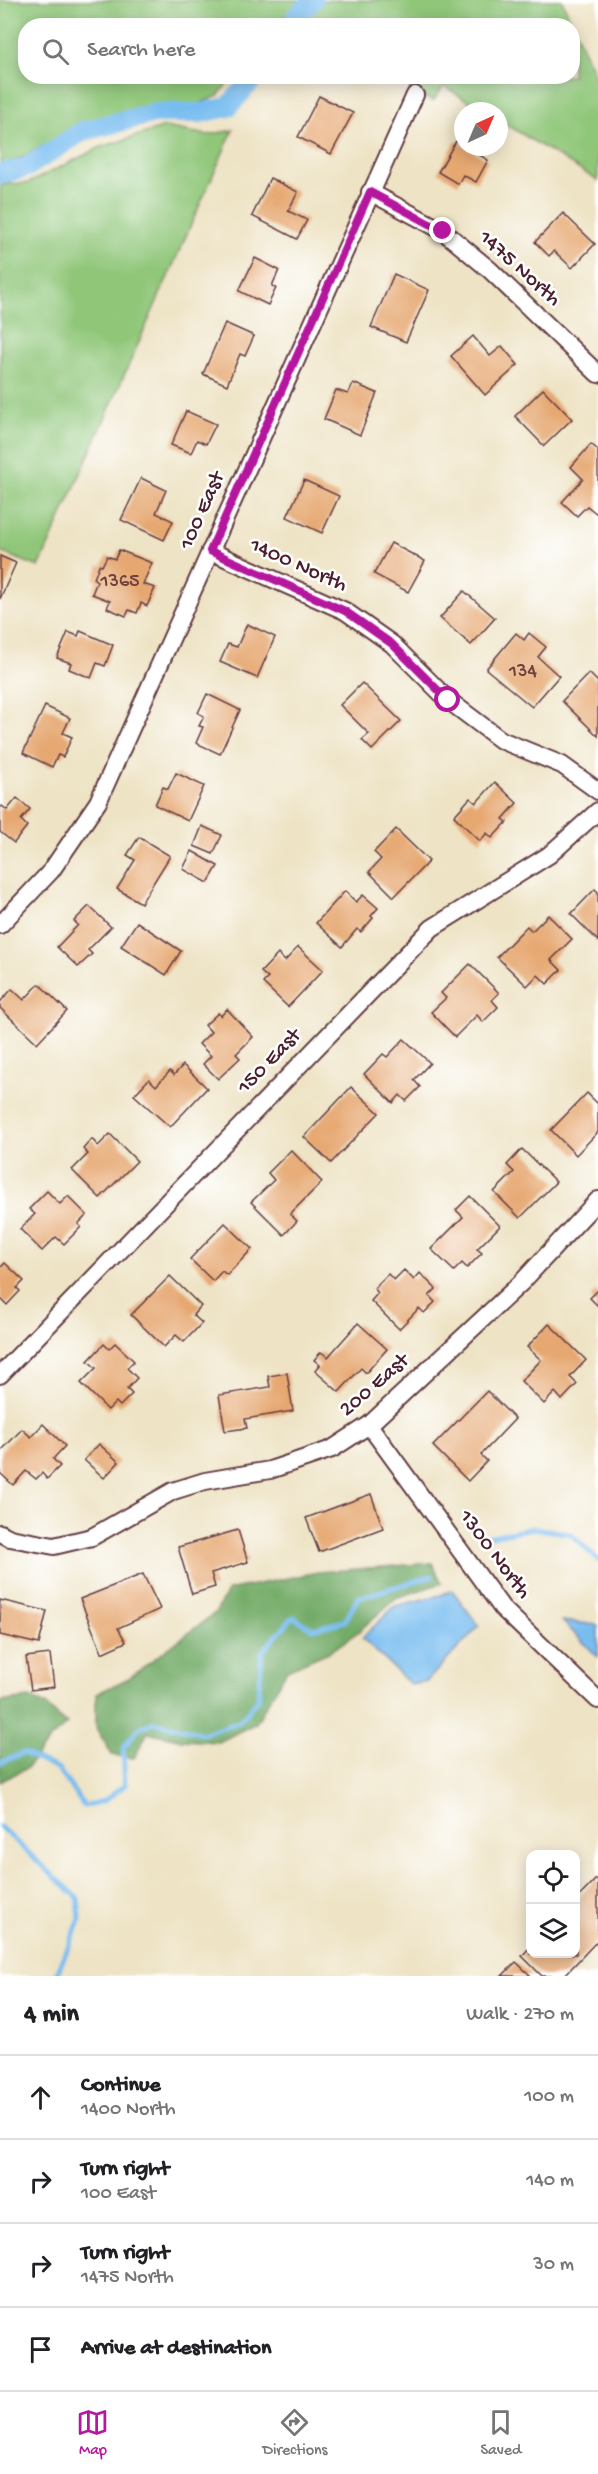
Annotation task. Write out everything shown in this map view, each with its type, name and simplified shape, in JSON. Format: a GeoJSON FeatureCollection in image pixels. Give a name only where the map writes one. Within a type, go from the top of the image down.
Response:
{"type":"FeatureCollection","features":[{"type":"Feature","properties":{"kind":"street","name":"100 East"},"geometry":{"type":"LineString","coordinates":[[0,925],[51,872],[98,802],[415,95]]}},
{"type":"Feature","properties":{"kind":"street","name":"1475 North"},"geometry":{"type":"LineString","coordinates":[[370,192],[443,231],[490,270],[598,374]]}},
{"type":"Feature","properties":{"kind":"street","name":"1400 North"},"geometry":{"type":"LineString","coordinates":[[210,551],[345,611],[392,644],[448,700],[501,740],[562,765],[598,791]]}},
{"type":"Feature","properties":{"kind":"street","name":"150 East"},"geometry":{"type":"LineString","coordinates":[[0,1375],[432,928],[549,855],[598,811]]}},
{"type":"Feature","properties":{"kind":"street","name":"200 East"},"geometry":{"type":"LineString","coordinates":[[0,1533],[10,1538],[54,1546],[92,1537],[173,1491],[205,1481],[270,1470],[332,1449],[369,1425],[521,1283],[598,1200]]}},
{"type":"Feature","properties":{"kind":"street","name":"1300 North"},"geometry":{"type":"LineString","coordinates":[[369,1425],[502,1608],[598,1700]]}},
{"type":"Feature","properties":{"kind":"green space"},"geometry":{"type":"Polygon","coordinates":[[[0,0],[300,0],[283,18],[18,18],[18,84],[227,84],[218,96],[196,105],[146,108],[81,124],[25,156],[0,166],[0,0]]]}},
{"type":"Feature","properties":{"kind":"green space"},"geometry":{"type":"Polygon","coordinates":[[[312,0],[562,0],[570,18],[304,18],[312,0]]]}},
{"type":"Feature","properties":{"kind":"green space"},"geometry":{"type":"Polygon","coordinates":[[[580,42],[598,83],[598,181],[508,126],[508,102],[470,102],[444,86],[433,101],[415,93],[419,84],[580,84],[580,42]]]}},
{"type":"Feature","properties":{"kind":"green space"},"geometry":{"type":"Polygon","coordinates":[[[165,127],[207,135],[233,130],[39,567],[0,552],[0,186],[28,183],[101,147],[165,127]]]}},
{"type":"Feature","properties":{"kind":"green space"},"geometry":{"type":"Polygon","coordinates":[[[432,1563],[442,1583],[396,1598],[358,1632],[331,1651],[287,1670],[256,1723],[219,1742],[182,1740],[148,1732],[134,1758],[112,1755],[96,1728],[96,1694],[129,1678],[216,1612],[228,1590],[318,1572],[432,1563]]]}},
{"type":"Feature","properties":{"kind":"green space"},"geometry":{"type":"Polygon","coordinates":[[[29,1698],[44,1704],[67,1724],[50,1739],[27,1768],[0,1782],[0,1702],[29,1698]]]}},
{"type":"Feature","properties":{"kind":"water"},"geometry":{"type":"Polygon","coordinates":[[[452,1590],[479,1626],[427,1681],[410,1684],[362,1638],[395,1606],[441,1595],[452,1590]]]}},
{"type":"Feature","properties":{"kind":"water"},"geometry":{"type":"Polygon","coordinates":[[[562,1621],[598,1625],[598,1657],[562,1621]]]}},
{"type":"Feature","properties":{"kind":"building"},"geometry":{"type":"Polygon","coordinates":[[[319,96],[353,113],[331,154],[298,137],[319,96]]]}},
{"type":"Feature","properties":{"kind":"building"},"geometry":{"type":"Polygon","coordinates":[[[454,144],[454,156],[481,156],[488,160],[476,182],[463,175],[458,184],[438,172],[454,144]]]}},
{"type":"Feature","properties":{"kind":"building"},"geometry":{"type":"Polygon","coordinates":[[[270,178],[298,192],[288,211],[307,220],[297,239],[252,216],[270,178]]]}},
{"type":"Feature","properties":{"kind":"building"},"geometry":{"type":"Polygon","coordinates":[[[563,213],[595,244],[572,268],[554,251],[549,256],[535,242],[563,213]]]}},
{"type":"Feature","properties":{"kind":"building"},"geometry":{"type":"Polygon","coordinates":[[[255,258],[279,270],[272,286],[276,288],[268,305],[239,291],[255,258]]]}},
{"type":"Feature","properties":{"kind":"building"},"geometry":{"type":"Polygon","coordinates":[[[394,274],[429,290],[406,342],[371,327],[394,274]]]}},
{"type":"Feature","properties":{"kind":"building"},"geometry":{"type":"Polygon","coordinates":[[[225,323],[254,336],[245,356],[240,354],[227,385],[203,374],[225,323]]]}},
{"type":"Feature","properties":{"kind":"building"},"geometry":{"type":"Polygon","coordinates":[[[473,336],[490,356],[502,346],[518,365],[485,395],[451,356],[473,336]]]}},
{"type":"Feature","properties":{"kind":"building"},"geometry":{"type":"Polygon","coordinates":[[[353,383],[377,393],[360,435],[324,419],[336,390],[348,394],[353,383]]]}},
{"type":"Feature","properties":{"kind":"building"},"geometry":{"type":"Polygon","coordinates":[[[543,389],[572,419],[544,446],[515,416],[543,389]]]}},
{"type":"Feature","properties":{"kind":"building"},"geometry":{"type":"Polygon","coordinates":[[[186,411],[216,424],[206,444],[197,440],[191,453],[171,445],[186,411]]]}},
{"type":"Feature","properties":{"kind":"building"},"geometry":{"type":"Polygon","coordinates":[[[591,444],[598,450],[598,513],[587,506],[577,516],[562,502],[583,479],[571,467],[591,444]]]}},
{"type":"Feature","properties":{"kind":"building"},"geometry":{"type":"Polygon","coordinates":[[[141,478],[166,490],[156,513],[173,521],[164,540],[121,520],[141,478]]]}},
{"type":"Feature","properties":{"kind":"building"},"geometry":{"type":"Polygon","coordinates":[[[304,480],[339,496],[322,533],[287,517],[304,480]]]}},
{"type":"Feature","properties":{"kind":"building"},"geometry":{"type":"Polygon","coordinates":[[[391,543],[425,561],[408,592],[374,574],[391,543]]]}},
{"type":"Feature","properties":{"kind":"building"},"geometry":{"type":"Polygon","coordinates":[[[119,550],[152,563],[143,584],[155,588],[147,606],[141,603],[137,613],[129,610],[126,616],[107,608],[110,601],[92,594],[97,581],[94,579],[99,565],[102,566],[107,556],[115,559],[119,550]]]}},
{"type":"Feature","properties":{"kind":"building"},"geometry":{"type":"Polygon","coordinates":[[[0,556],[16,563],[0,599],[0,556]]]}},
{"type":"Feature","properties":{"kind":"building"},"geometry":{"type":"Polygon","coordinates":[[[464,591],[495,618],[471,645],[440,618],[464,591]]]}},
{"type":"Feature","properties":{"kind":"building"},"geometry":{"type":"Polygon","coordinates":[[[247,624],[275,637],[257,678],[220,662],[228,644],[237,647],[247,624]]]}},
{"type":"Feature","properties":{"kind":"building"},"geometry":{"type":"Polygon","coordinates":[[[80,631],[113,645],[105,666],[97,663],[91,678],[69,669],[71,663],[57,658],[68,632],[78,636],[80,631]]]}},
{"type":"Feature","properties":{"kind":"building"},"geometry":{"type":"Polygon","coordinates":[[[516,633],[524,640],[529,633],[546,647],[538,657],[559,676],[532,707],[486,669],[516,633]]]}},
{"type":"Feature","properties":{"kind":"building"},"geometry":{"type":"Polygon","coordinates":[[[589,673],[598,682],[598,736],[562,701],[589,673]]]}},
{"type":"Feature","properties":{"kind":"building"},"geometry":{"type":"Polygon","coordinates":[[[362,683],[401,721],[372,750],[362,740],[369,734],[340,705],[362,683]]]}},
{"type":"Feature","properties":{"kind":"building"},"geometry":{"type":"Polygon","coordinates":[[[207,694],[240,710],[220,754],[196,743],[203,727],[199,726],[204,716],[198,713],[207,694]]]}},
{"type":"Feature","properties":{"kind":"building"},"geometry":{"type":"Polygon","coordinates":[[[45,706],[70,718],[63,733],[72,737],[63,757],[58,755],[52,767],[23,753],[45,706]]]}},
{"type":"Feature","properties":{"kind":"building"},"geometry":{"type":"Polygon","coordinates":[[[176,773],[204,786],[188,821],[155,805],[163,787],[168,789],[176,773]]]}},
{"type":"Feature","properties":{"kind":"building"},"geometry":{"type":"Polygon","coordinates":[[[495,782],[517,803],[503,819],[507,822],[492,838],[487,833],[480,841],[454,816],[470,798],[476,803],[495,782]]]}},
{"type":"Feature","properties":{"kind":"building"},"geometry":{"type":"Polygon","coordinates":[[[17,798],[30,809],[21,820],[27,826],[14,843],[0,832],[0,808],[2,806],[7,810],[17,798]]]}},
{"type":"Feature","properties":{"kind":"building"},"geometry":{"type":"Polygon","coordinates":[[[202,826],[222,835],[213,854],[194,846],[202,826]]]}},
{"type":"Feature","properties":{"kind":"building"},"geometry":{"type":"Polygon","coordinates":[[[396,829],[429,861],[394,897],[369,872],[381,859],[374,852],[396,829]]]}},
{"type":"Feature","properties":{"kind":"building"},"geometry":{"type":"Polygon","coordinates":[[[139,837],[170,856],[141,903],[117,889],[135,860],[127,855],[139,837]]]}},
{"type":"Feature","properties":{"kind":"building"},"geometry":{"type":"Polygon","coordinates":[[[192,851],[218,866],[208,883],[183,869],[192,851]]]}},
{"type":"Feature","properties":{"kind":"building"},"geometry":{"type":"Polygon","coordinates":[[[595,889],[598,892],[598,941],[571,914],[595,889]]]}},
{"type":"Feature","properties":{"kind":"building"},"geometry":{"type":"Polygon","coordinates":[[[345,891],[356,902],[363,895],[378,908],[361,932],[357,929],[342,947],[316,923],[345,891]]]}},
{"type":"Feature","properties":{"kind":"building"},"geometry":{"type":"Polygon","coordinates":[[[89,906],[111,927],[88,950],[92,954],[78,967],[57,947],[78,925],[74,921],[89,906]]]}},
{"type":"Feature","properties":{"kind":"building"},"geometry":{"type":"Polygon","coordinates":[[[548,915],[572,939],[551,960],[561,970],[547,984],[538,975],[527,986],[497,957],[527,926],[532,931],[548,915]]]}},
{"type":"Feature","properties":{"kind":"building"},"geometry":{"type":"Polygon","coordinates":[[[137,922],[181,951],[166,975],[121,946],[137,922]]]}},
{"type":"Feature","properties":{"kind":"building"},"geometry":{"type":"Polygon","coordinates":[[[298,947],[323,970],[288,1007],[263,983],[268,978],[261,972],[278,954],[285,961],[298,947]]]}},
{"type":"Feature","properties":{"kind":"building"},"geometry":{"type":"Polygon","coordinates":[[[470,964],[499,993],[492,1000],[498,1007],[483,1022],[477,1015],[455,1037],[431,1012],[446,998],[441,993],[470,964]]]}},
{"type":"Feature","properties":{"kind":"building"},"geometry":{"type":"Polygon","coordinates":[[[39,984],[67,1011],[37,1043],[0,1008],[0,1002],[12,989],[24,1000],[39,984]]]}},
{"type":"Feature","properties":{"kind":"building"},"geometry":{"type":"Polygon","coordinates":[[[227,1009],[253,1037],[236,1054],[240,1058],[218,1079],[203,1064],[211,1056],[199,1044],[211,1032],[205,1025],[218,1013],[221,1016],[227,1009]]]}},
{"type":"Feature","properties":{"kind":"building"},"geometry":{"type":"Polygon","coordinates":[[[404,1039],[430,1063],[414,1080],[420,1087],[406,1101],[400,1095],[393,1103],[364,1074],[383,1054],[387,1057],[404,1039]]]}},
{"type":"Feature","properties":{"kind":"building"},"geometry":{"type":"Polygon","coordinates":[[[183,1065],[207,1088],[170,1127],[134,1095],[149,1079],[156,1086],[170,1071],[174,1075],[183,1065]]]}},
{"type":"Feature","properties":{"kind":"building"},"geometry":{"type":"Polygon","coordinates":[[[351,1087],[379,1113],[331,1163],[304,1137],[351,1087]]]}},
{"type":"Feature","properties":{"kind":"building"},"geometry":{"type":"Polygon","coordinates":[[[587,1093],[598,1104],[598,1132],[576,1155],[551,1130],[587,1093]]]}},
{"type":"Feature","properties":{"kind":"building"},"geometry":{"type":"Polygon","coordinates":[[[110,1134],[137,1161],[100,1198],[72,1170],[88,1154],[83,1149],[92,1139],[98,1146],[110,1134]]]}},
{"type":"Feature","properties":{"kind":"building"},"geometry":{"type":"Polygon","coordinates":[[[522,1149],[556,1182],[520,1218],[494,1192],[514,1172],[507,1165],[522,1149]]]}},
{"type":"Feature","properties":{"kind":"building"},"geometry":{"type":"Polygon","coordinates":[[[291,1150],[322,1182],[290,1214],[297,1221],[284,1235],[251,1202],[274,1180],[268,1173],[291,1150]]]}},
{"type":"Feature","properties":{"kind":"building"},"geometry":{"type":"Polygon","coordinates":[[[47,1191],[60,1204],[68,1196],[87,1215],[78,1224],[81,1227],[64,1244],[56,1237],[42,1251],[20,1229],[35,1214],[29,1209],[47,1191]]]}},
{"type":"Feature","properties":{"kind":"building"},"geometry":{"type":"Polygon","coordinates":[[[470,1196],[500,1226],[477,1249],[482,1253],[467,1268],[462,1263],[454,1271],[431,1249],[463,1217],[456,1210],[470,1196]]]}},
{"type":"Feature","properties":{"kind":"building"},"geometry":{"type":"Polygon","coordinates":[[[225,1223],[252,1249],[227,1275],[222,1271],[213,1281],[190,1259],[225,1223]]]}},
{"type":"Feature","properties":{"kind":"building"},"geometry":{"type":"Polygon","coordinates":[[[5,1263],[24,1281],[17,1288],[20,1291],[7,1305],[0,1298],[0,1268],[5,1263]]]}},
{"type":"Feature","properties":{"kind":"building"},"geometry":{"type":"Polygon","coordinates":[[[404,1270],[414,1280],[420,1273],[436,1289],[429,1296],[435,1302],[424,1313],[419,1308],[399,1329],[371,1301],[378,1293],[374,1288],[388,1274],[394,1280],[404,1270]]]}},
{"type":"Feature","properties":{"kind":"building"},"geometry":{"type":"Polygon","coordinates":[[[170,1276],[201,1306],[193,1315],[202,1323],[184,1342],[176,1335],[164,1347],[131,1315],[170,1276]]]}},
{"type":"Feature","properties":{"kind":"building"},"geometry":{"type":"Polygon","coordinates":[[[598,1290],[598,1306],[590,1298],[598,1290]]]}},
{"type":"Feature","properties":{"kind":"building"},"geometry":{"type":"Polygon","coordinates":[[[358,1323],[387,1349],[366,1373],[361,1368],[339,1392],[315,1371],[320,1365],[314,1360],[321,1352],[328,1357],[358,1323]]]}},
{"type":"Feature","properties":{"kind":"building"},"geometry":{"type":"Polygon","coordinates":[[[549,1324],[586,1360],[570,1377],[577,1384],[562,1400],[555,1392],[544,1404],[521,1381],[541,1360],[527,1347],[549,1324]]]}},
{"type":"Feature","properties":{"kind":"building"},"geometry":{"type":"Polygon","coordinates":[[[115,1343],[134,1361],[127,1368],[137,1378],[127,1389],[132,1394],[120,1406],[116,1402],[108,1410],[81,1383],[96,1368],[88,1361],[104,1344],[109,1349],[115,1343]]]}},
{"type":"Feature","properties":{"kind":"building"},"geometry":{"type":"Polygon","coordinates":[[[287,1373],[293,1411],[245,1419],[247,1428],[225,1431],[219,1395],[270,1387],[268,1376],[287,1373]]]}},
{"type":"Feature","properties":{"kind":"building"},"geometry":{"type":"Polygon","coordinates":[[[487,1391],[515,1419],[481,1455],[487,1461],[468,1481],[433,1446],[487,1391]]]}},
{"type":"Feature","properties":{"kind":"building"},"geometry":{"type":"Polygon","coordinates":[[[43,1424],[65,1446],[53,1459],[60,1466],[47,1479],[42,1473],[36,1479],[26,1471],[13,1485],[0,1473],[0,1452],[22,1429],[31,1437],[43,1424]]]}},
{"type":"Feature","properties":{"kind":"building"},"geometry":{"type":"Polygon","coordinates":[[[99,1444],[119,1462],[104,1478],[84,1460],[99,1444]]]}},
{"type":"Feature","properties":{"kind":"building"},"geometry":{"type":"Polygon","coordinates":[[[371,1494],[383,1528],[319,1552],[306,1518],[371,1494]]]}},
{"type":"Feature","properties":{"kind":"building"},"geometry":{"type":"Polygon","coordinates":[[[238,1530],[248,1562],[211,1573],[215,1587],[192,1594],[178,1547],[238,1530]]]}},
{"type":"Feature","properties":{"kind":"building"},"geometry":{"type":"Polygon","coordinates":[[[143,1574],[160,1609],[118,1628],[126,1642],[102,1653],[80,1599],[143,1574]]]}},
{"type":"Feature","properties":{"kind":"building"},"geometry":{"type":"Polygon","coordinates":[[[0,1600],[47,1611],[39,1644],[0,1635],[0,1600]]]}},
{"type":"Feature","properties":{"kind":"building"},"geometry":{"type":"Polygon","coordinates":[[[50,1654],[54,1687],[31,1690],[26,1657],[50,1654]]]}},
{"type":"Feature","properties":{"kind":"building"},"geometry":{"type":"Polygon","coordinates":[[[596,1879],[598,1882],[598,1940],[564,1976],[542,1976],[522,1956],[526,1952],[526,1958],[580,1958],[580,1896],[596,1879]]]}},
{"type":"Feature","properties":{"kind":"building"},"geometry":{"type":"Polygon","coordinates":[[[516,1962],[531,1976],[502,1976],[516,1962]]]}},
{"type":"Feature","properties":{"kind":"waterway"},"geometry":{"type":"LineString","coordinates":[[295,18],[313,0]]}},
{"type":"Feature","properties":{"kind":"waterway"},"geometry":{"type":"LineString","coordinates":[[0,174],[27,167],[83,131],[155,113],[200,113],[228,107],[249,84]]}},
{"type":"Feature","properties":{"kind":"waterway"},"geometry":{"type":"LineString","coordinates":[[486,1537],[534,1528],[571,1534],[598,1560]]}},
{"type":"Feature","properties":{"kind":"waterway"},"geometry":{"type":"LineString","coordinates":[[0,1763],[23,1753],[59,1770],[84,1806],[104,1801],[125,1785],[123,1748],[138,1729],[154,1722],[203,1734],[239,1722],[258,1699],[262,1652],[293,1617],[313,1629],[345,1621],[358,1598],[432,1576]]}},
{"type":"Feature","properties":{"kind":"waterway"},"geometry":{"type":"LineString","coordinates":[[0,1827],[78,1898],[80,1919],[56,1976]]}},
{"type":"Feature","properties":{"kind":"route"},"geometry":{"type":"LineString","coordinates":[[443,231],[370,192],[210,551],[345,611],[392,644],[448,700]]}}]}
